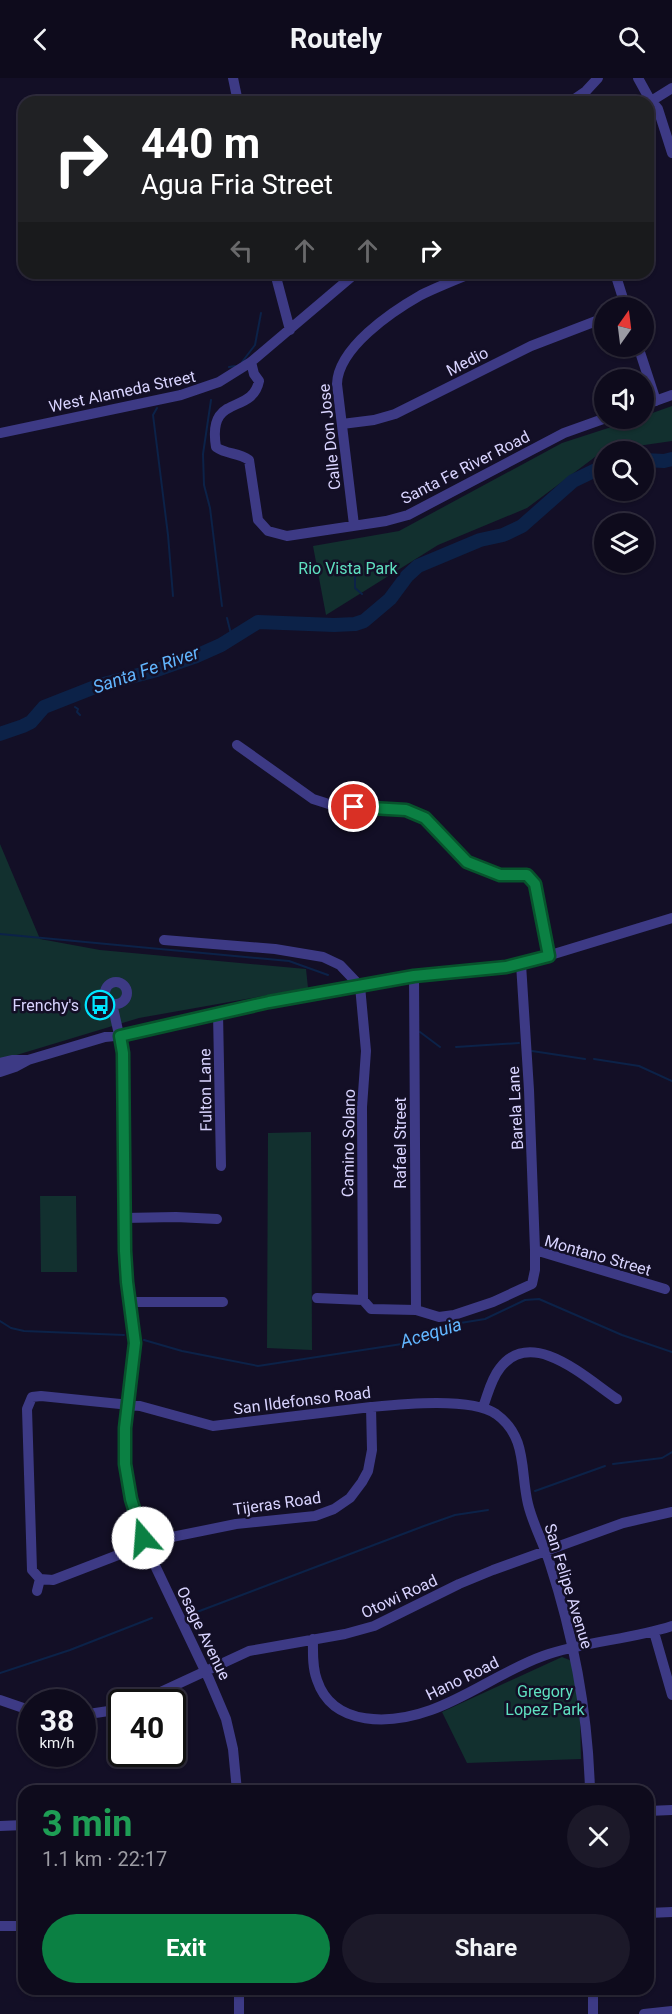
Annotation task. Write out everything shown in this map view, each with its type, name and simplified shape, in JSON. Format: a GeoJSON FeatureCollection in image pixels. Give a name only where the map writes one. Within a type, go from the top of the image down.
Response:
{"type":"FeatureCollection","features":[{"type":"Feature","properties":{"kind":"street"},"geometry":{"type":"LineString","coordinates":[[233,78],[237,96]]}},
{"type":"Feature","properties":{"kind":"street"},"geometry":{"type":"LineString","coordinates":[[579,96],[598,78]]}},
{"type":"Feature","properties":{"kind":"street"},"geometry":{"type":"LineString","coordinates":[[638,78],[647,96]]}},
{"type":"Feature","properties":{"kind":"street"},"geometry":{"type":"LineString","coordinates":[[654,99],[672,88]]}},
{"type":"Feature","properties":{"kind":"street"},"geometry":{"type":"LineString","coordinates":[[654,106],[660,112],[672,153]]}},
{"type":"Feature","properties":{"kind":"street"},"geometry":{"type":"LineString","coordinates":[[277,279],[290,330]]}},
{"type":"Feature","properties":{"kind":"street","name":"West Alameda Street"},"geometry":{"type":"LineString","coordinates":[[0,433],[195,392],[228,377],[251,362],[349,279]]}},
{"type":"Feature","properties":{"kind":"street","name":"Calle Don Jose"},"geometry":{"type":"LineString","coordinates":[[354,525],[338,379],[340,367],[350,352],[376,327],[402,307],[458,279]]}},
{"type":"Feature","properties":{"kind":"street"},"geometry":{"type":"LineString","coordinates":[[617,279],[623,297]]}},
{"type":"Feature","properties":{"kind":"street","name":"Medio"},"geometry":{"type":"LineString","coordinates":[[342,424],[374,420],[395,414],[531,346],[594,322]]}},
{"type":"Feature","properties":{"kind":"street"},"geometry":{"type":"LineString","coordinates":[[642,357],[656,401],[672,395]]}},
{"type":"Feature","properties":{"kind":"street","name":"Santa Fe River Road"},"geometry":{"type":"LineString","coordinates":[[251,362],[254,374],[259,381],[257,390],[249,399],[225,409],[218,418],[213,431],[216,447],[224,452],[241,454],[249,460],[258,520],[268,531],[287,536],[393,519],[417,512],[564,433],[594,422]]}},
{"type":"Feature","properties":{"kind":"street"},"geometry":{"type":"LineString","coordinates":[[237,745],[313,799],[335,806],[406,810],[425,818],[467,862],[500,875],[527,875],[535,884],[549,956]]}},
{"type":"Feature","properties":{"kind":"street"},"geometry":{"type":"LineString","coordinates":[[0,1072],[28,1060],[105,1037],[120,1036],[269,1002],[414,976],[521,964],[672,918]]}},
{"type":"Feature","properties":{"kind":"street"},"geometry":{"type":"LineString","coordinates":[[164,940],[275,949],[323,957],[340,965],[360,986]]}},
{"type":"Feature","properties":{"kind":"street","name":"Barela Lane"},"geometry":{"type":"LineString","coordinates":[[521,964],[529,1090],[535,1251]]}},
{"type":"Feature","properties":{"kind":"street","name":"Rafael Street"},"geometry":{"type":"LineString","coordinates":[[414,976],[416,1310]]}},
{"type":"Feature","properties":{"kind":"street","name":"Camino Solano"},"geometry":{"type":"LineString","coordinates":[[360,986],[366,1051],[362,1107],[363,1300]]}},
{"type":"Feature","properties":{"kind":"street","name":"Osage Avenue"},"geometry":{"type":"LineString","coordinates":[[112,1003],[123,1053],[124,1218],[127,1282],[135,1343],[124,1439],[126,1476],[146,1545],[229,1728],[235,1785]]}},
{"type":"Feature","properties":{"kind":"street","name":"Fulton Lane"},"geometry":{"type":"LineString","coordinates":[[218,1013],[221,1166]]}},
{"type":"Feature","properties":{"kind":"street"},"geometry":{"type":"LineString","coordinates":[[0,1063],[28,1060]]}},
{"type":"Feature","properties":{"kind":"street"},"geometry":{"type":"LineString","coordinates":[[124,1218],[217,1219]]}},
{"type":"Feature","properties":{"kind":"street","name":"Montano Street"},"geometry":{"type":"LineString","coordinates":[[416,1310],[439,1317],[454,1315],[517,1292],[532,1284],[535,1279],[535,1251],[665,1289]]}},
{"type":"Feature","properties":{"kind":"street"},"geometry":{"type":"LineString","coordinates":[[317,1298],[363,1300],[371,1309],[416,1310]]}},
{"type":"Feature","properties":{"kind":"street"},"geometry":{"type":"LineString","coordinates":[[130,1302],[223,1302]]}},
{"type":"Feature","properties":{"kind":"street"},"geometry":{"type":"LineString","coordinates":[[483,1407],[495,1375],[502,1365],[517,1355],[530,1352],[544,1353],[557,1358],[617,1399]]}},
{"type":"Feature","properties":{"kind":"street","name":"San Ildefonso Road"},"geometry":{"type":"LineString","coordinates":[[40,1579],[34,1574],[31,1566],[27,1409],[32,1397],[140,1406],[213,1426],[371,1407],[453,1403],[483,1407]]}},
{"type":"Feature","properties":{"kind":"street","name":"Tijeras Road"},"geometry":{"type":"LineString","coordinates":[[40,1579],[53,1580],[157,1540],[223,1526],[315,1516],[340,1506],[359,1488],[368,1470],[372,1450],[371,1407]]}},
{"type":"Feature","properties":{"kind":"street","name":"San Felipe Avenue"},"geometry":{"type":"LineString","coordinates":[[483,1407],[502,1419],[517,1438],[522,1453],[528,1506],[545,1551],[574,1647],[587,1732],[590,1785]]}},
{"type":"Feature","properties":{"kind":"street","name":"Otowi Road"},"geometry":{"type":"LineString","coordinates":[[167,1689],[249,1651],[345,1634],[374,1626],[459,1584],[545,1551],[623,1523],[672,1512]]}},
{"type":"Feature","properties":{"kind":"street"},"geometry":{"type":"LineString","coordinates":[[37,1592],[40,1579]]}},
{"type":"Feature","properties":{"kind":"street","name":"Hano Road"},"geometry":{"type":"LineString","coordinates":[[313,1639],[314,1671],[325,1696],[336,1708],[352,1716],[370,1720],[399,1718],[431,1710],[536,1658],[574,1647],[654,1632],[672,1626]]}},
{"type":"Feature","properties":{"kind":"street"},"geometry":{"type":"LineString","coordinates":[[654,1632],[672,1695]]}},
{"type":"Feature","properties":{"kind":"street"},"geometry":{"type":"LineString","coordinates":[[0,1700],[18,1706]]}},
{"type":"Feature","properties":{"kind":"street"},"geometry":{"type":"LineString","coordinates":[[654,1810],[672,1810]]}},
{"type":"Feature","properties":{"kind":"street"},"geometry":{"type":"LineString","coordinates":[[0,1826],[18,1825]]}},
{"type":"Feature","properties":{"kind":"street"},"geometry":{"type":"LineString","coordinates":[[654,1913],[672,1912]]}},
{"type":"Feature","properties":{"kind":"street"},"geometry":{"type":"LineString","coordinates":[[0,1926],[18,1926]]}},
{"type":"Feature","properties":{"kind":"street"},"geometry":{"type":"LineString","coordinates":[[239,1995],[239,2014]]}},
{"type":"Feature","properties":{"kind":"street"},"geometry":{"type":"LineString","coordinates":[[593,1995],[593,2014]]}},
{"type":"Feature","properties":{"kind":"street"},"geometry":{"type":"LineString","coordinates":[[644,2014],[672,2011]]}},
{"type":"Feature","properties":{"kind":"green space","name":"Rio Vista Park"},"geometry":{"type":"Polygon","coordinates":[[[672,406],[672,441],[654,444],[654,441],[594,441],[594,458],[527,508],[438,545],[326,615],[313,546],[399,531],[562,443],[605,429],[654,429],[654,412],[672,406]]]}},
{"type":"Feature","properties":{"kind":"green space"},"geometry":{"type":"Polygon","coordinates":[[[0,844],[40,939],[100,950],[306,969],[308,988],[139,1018],[0,1060],[0,844]]]}},
{"type":"Feature","properties":{"kind":"green space"},"geometry":{"type":"Polygon","coordinates":[[[311,1132],[312,1350],[267,1348],[268,1133],[311,1132]]]}},
{"type":"Feature","properties":{"kind":"green space"},"geometry":{"type":"Polygon","coordinates":[[[40,1196],[76,1196],[77,1272],[41,1272],[40,1196]]]}},
{"type":"Feature","properties":{"kind":"green space","name":"Gregory Lopez Park"},"geometry":{"type":"Polygon","coordinates":[[[562,1657],[572,1661],[580,1717],[581,1759],[467,1763],[442,1712],[562,1657]]]}},
{"type":"Feature","properties":{"kind":"waterway"},"geometry":{"type":"LineString","coordinates":[[242,362],[255,345],[261,313]]}},
{"type":"Feature","properties":{"kind":"waterway"},"geometry":{"type":"LineString","coordinates":[[229,367],[235,366]]}},
{"type":"Feature","properties":{"kind":"waterway"},"geometry":{"type":"LineString","coordinates":[[211,400],[203,454],[204,485],[210,508],[222,606]]}},
{"type":"Feature","properties":{"kind":"waterway"},"geometry":{"type":"LineString","coordinates":[[157,408],[153,415],[173,596]]}},
{"type":"Feature","properties":{"kind":"waterway","name":"Santa Fe River"},"geometry":{"type":"LineString","coordinates":[[654,460],[672,459]]}},
{"type":"Feature","properties":{"kind":"waterway","name":"Santa Fe River"},"geometry":{"type":"LineString","coordinates":[[0,734],[31,722],[44,707],[100,685],[157,670],[194,657],[221,645],[258,622],[334,625],[364,621],[390,599],[407,576],[418,566],[480,540],[503,535],[522,526],[573,481],[594,471]]}},
{"type":"Feature","properties":{"kind":"waterway"},"geometry":{"type":"LineString","coordinates":[[355,574],[355,588],[362,594]]}},
{"type":"Feature","properties":{"kind":"waterway"},"geometry":{"type":"LineString","coordinates":[[227,618],[232,638]]}},
{"type":"Feature","properties":{"kind":"waterway"},"geometry":{"type":"LineString","coordinates":[[75,707],[80,715]]}},
{"type":"Feature","properties":{"kind":"waterway"},"geometry":{"type":"LineString","coordinates":[[0,934],[289,961],[328,975]]}},
{"type":"Feature","properties":{"kind":"waterway"},"geometry":{"type":"LineString","coordinates":[[420,1032],[440,1047]]}},
{"type":"Feature","properties":{"kind":"waterway"},"geometry":{"type":"LineString","coordinates":[[456,1047],[519,1043]]}},
{"type":"Feature","properties":{"kind":"waterway"},"geometry":{"type":"LineString","coordinates":[[532,1051],[585,1059]]}},
{"type":"Feature","properties":{"kind":"waterway"},"geometry":{"type":"LineString","coordinates":[[594,1059],[639,1066],[672,1081]]}},
{"type":"Feature","properties":{"kind":"waterway","name":"Acequia"},"geometry":{"type":"LineString","coordinates":[[144,1340],[182,1351],[258,1366],[415,1342],[448,1325],[485,1319],[525,1300],[539,1299],[622,1335],[672,1352]]}},
{"type":"Feature","properties":{"kind":"waterway","name":"Acequia"},"geometry":{"type":"LineString","coordinates":[[0,1321],[11,1328],[24,1331],[124,1335]]}},
{"type":"Feature","properties":{"kind":"waterway"},"geometry":{"type":"LineString","coordinates":[[613,1464],[662,1458],[672,1452]]}},
{"type":"Feature","properties":{"kind":"waterway"},"geometry":{"type":"LineString","coordinates":[[535,1491],[605,1466]]}},
{"type":"Feature","properties":{"kind":"waterway"},"geometry":{"type":"LineString","coordinates":[[189,1615],[455,1515],[488,1510]]}},
{"type":"Feature","properties":{"kind":"waterway"},"geometry":{"type":"LineString","coordinates":[[0,1673],[70,1650],[152,1618]]}},
{"type":"Feature","properties":{"kind":"place","name":"Frenchy's"},"geometry":{"type":"Point","coordinates":[100,1005]}},
{"type":"Feature","properties":{"kind":"route"},"geometry":{"type":"LineString","coordinates":[[143,1538],[128,1488],[124,1451],[135,1343],[125,1251],[123,1053],[120,1036],[269,1002],[414,976],[506,967],[549,956],[535,884],[527,875],[500,875],[467,862],[425,818],[406,810],[354,807]]}}]}
